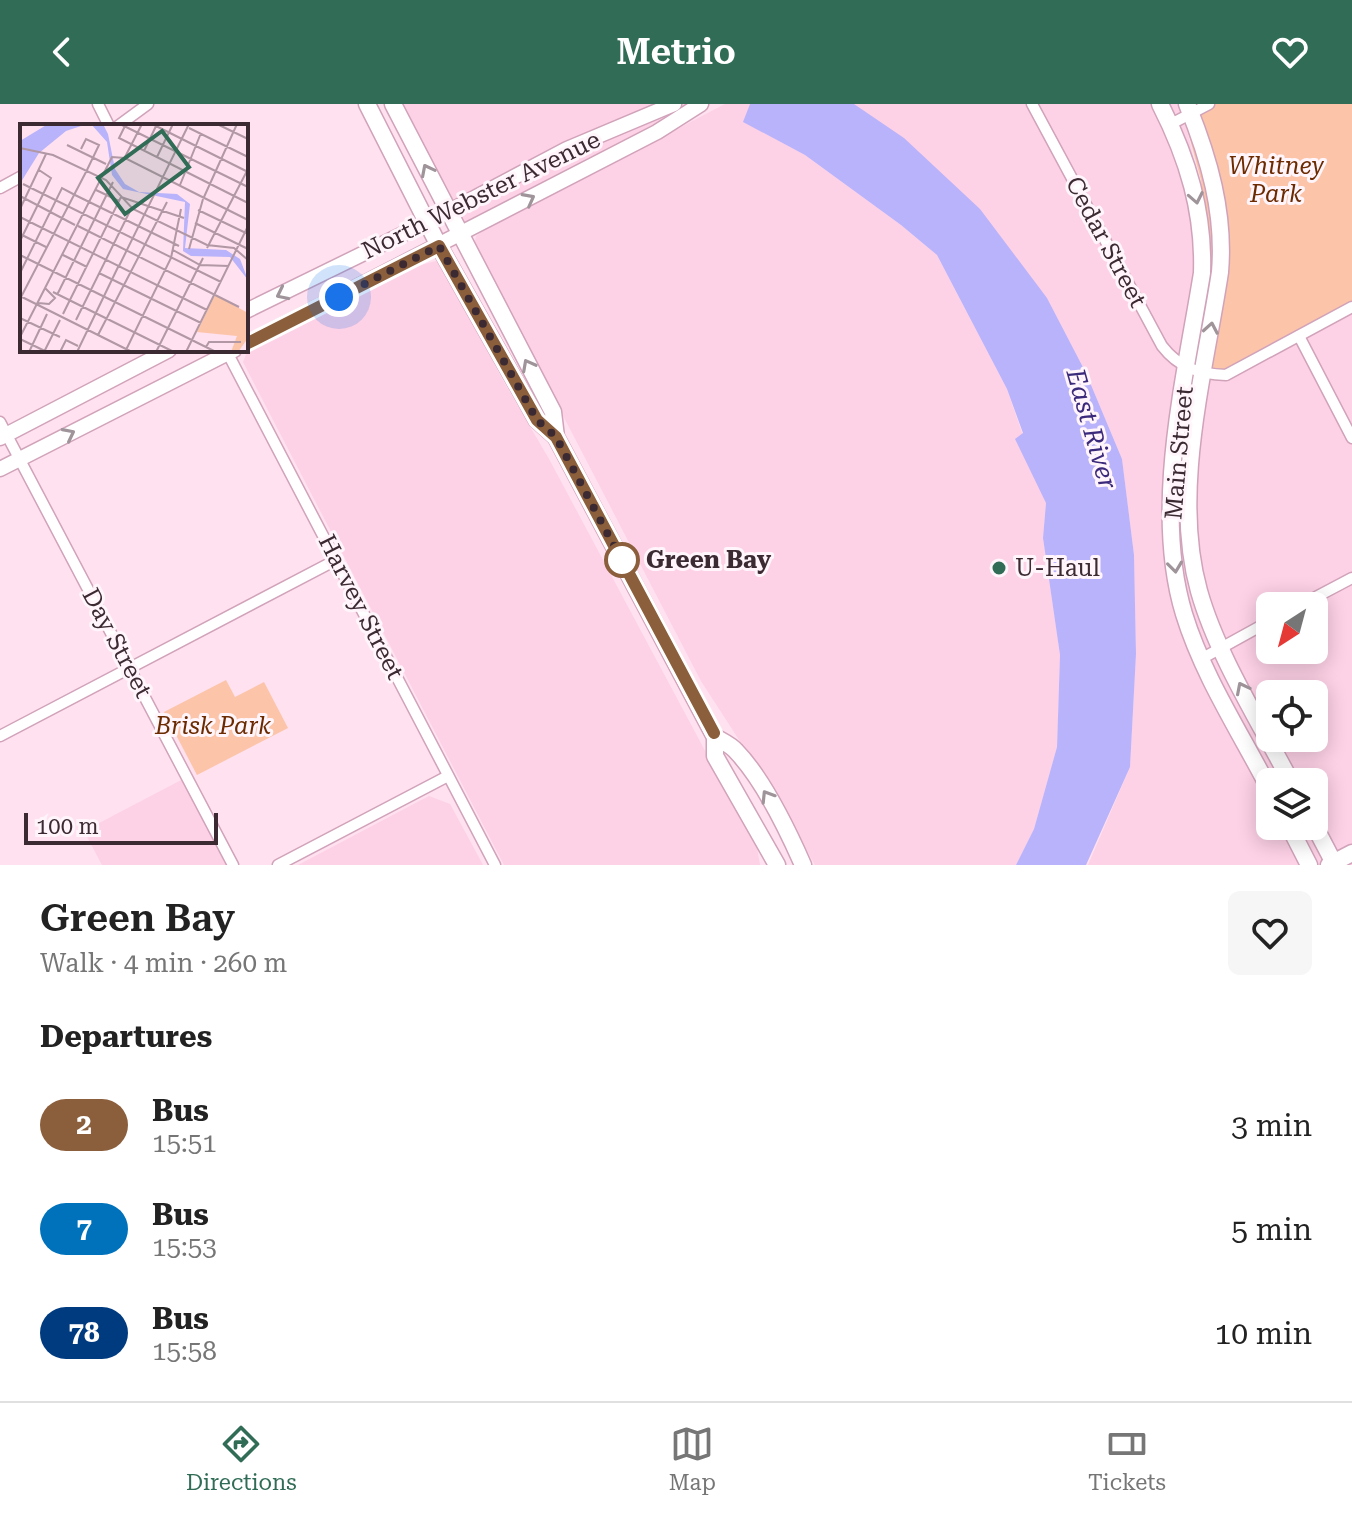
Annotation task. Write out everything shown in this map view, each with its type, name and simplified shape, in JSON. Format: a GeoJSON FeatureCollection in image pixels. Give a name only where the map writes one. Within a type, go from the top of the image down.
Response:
{"type":"FeatureCollection","features":[{"type":"Feature","properties":{"kind":"main road"},"geometry":{"type":"LineString","coordinates":[[367,104],[439,246],[537,420],[556,437],[715,737],[715,756],[777,865]]}},
{"type":"Feature","properties":{"kind":"main road"},"geometry":{"type":"LineString","coordinates":[[393,104],[553,412],[556,437]]}},
{"type":"Feature","properties":{"kind":"main road","name":"North Webster Avenue"},"geometry":{"type":"LineString","coordinates":[[248,310],[448,212],[567,149],[674,104]]}},
{"type":"Feature","properties":{"kind":"main road","name":"North Webster Avenue"},"geometry":{"type":"LineString","coordinates":[[248,343],[460,236],[657,132],[701,104]]}},
{"type":"Feature","properties":{"kind":"main road","name":"Main Street"},"geometry":{"type":"LineString","coordinates":[[1160,104],[1192,179],[1202,249],[1189,503],[1191,544],[1199,591],[1221,647],[1284,768]]}},
{"type":"Feature","properties":{"kind":"main road","name":"Main Street"},"geometry":{"type":"LineString","coordinates":[[1189,109],[1212,177],[1220,212],[1222,244],[1220,272],[1194,370],[1173,475],[1172,537],[1183,610],[1201,659],[1258,768]]}},
{"type":"Feature","properties":{"kind":"main road"},"geometry":{"type":"LineString","coordinates":[[2,432],[165,352]]}},
{"type":"Feature","properties":{"kind":"main road"},"geometry":{"type":"LineString","coordinates":[[0,469],[227,352]]}},
{"type":"Feature","properties":{"kind":"main road"},"geometry":{"type":"LineString","coordinates":[[715,737],[736,750],[789,832],[803,865]]}},
{"type":"Feature","properties":{"kind":"main road"},"geometry":{"type":"LineString","coordinates":[[1296,840],[1309,865]]}},
{"type":"Feature","properties":{"kind":"main road"},"geometry":{"type":"LineString","coordinates":[[1321,840],[1333,864],[1352,853]]}},
{"type":"Feature","properties":{"kind":"street"},"geometry":{"type":"LineString","coordinates":[[98,104],[108,124]]}},
{"type":"Feature","properties":{"kind":"street"},"geometry":{"type":"LineString","coordinates":[[121,124],[148,104]]}},
{"type":"Feature","properties":{"kind":"street","name":"Cedar Street"},"geometry":{"type":"LineString","coordinates":[[1032,104],[1162,346],[1169,356],[1194,370]]}},
{"type":"Feature","properties":{"kind":"street"},"geometry":{"type":"LineString","coordinates":[[1171,124],[1189,109],[1209,104]]}},
{"type":"Feature","properties":{"kind":"street"},"geometry":{"type":"LineString","coordinates":[[0,188],[20,177]]}},
{"type":"Feature","properties":{"kind":"street"},"geometry":{"type":"LineString","coordinates":[[1194,370],[1226,375],[1352,307]]}},
{"type":"Feature","properties":{"kind":"street"},"geometry":{"type":"LineString","coordinates":[[1299,336],[1352,438]]}},
{"type":"Feature","properties":{"kind":"street","name":"Harvey Street"},"geometry":{"type":"LineString","coordinates":[[230,352],[495,865]]}},
{"type":"Feature","properties":{"kind":"street","name":"Day Street"},"geometry":{"type":"LineString","coordinates":[[2,432],[20,459],[233,865]]}},
{"type":"Feature","properties":{"kind":"street"},"geometry":{"type":"LineString","coordinates":[[0,736],[336,560]]}},
{"type":"Feature","properties":{"kind":"street"},"geometry":{"type":"LineString","coordinates":[[1326,592],[1352,578]]}},
{"type":"Feature","properties":{"kind":"street"},"geometry":{"type":"LineString","coordinates":[[1201,659],[1256,628]]}},
{"type":"Feature","properties":{"kind":"street"},"geometry":{"type":"LineString","coordinates":[[278,865],[448,776]]}},
{"type":"Feature","properties":{"kind":"shaded area"},"geometry":{"type":"Polygon","coordinates":[[[393,104],[701,104],[460,236],[393,104]]]}},
{"type":"Feature","properties":{"kind":"shaded area"},"geometry":{"type":"Polygon","coordinates":[[[725,104],[750,104],[744,122],[805,155],[937,255],[1007,389],[1046,503],[1043,538],[1060,655],[1057,747],[1034,829],[1016,865],[815,865],[778,800],[701,681],[477,250],[476,236],[486,229],[725,104]]]}},
{"type":"Feature","properties":{"kind":"shaded area"},"geometry":{"type":"Polygon","coordinates":[[[854,104],[1177,104],[1184,117],[1206,211],[1352,307],[1352,865],[1088,865],[1130,767],[1136,654],[1134,555],[1122,459],[1086,373],[1047,298],[854,104]]]}},
{"type":"Feature","properties":{"kind":"shaded area"},"geometry":{"type":"Polygon","coordinates":[[[436,261],[443,266],[757,848],[760,865],[504,865],[243,362],[247,352],[254,348],[417,266],[436,261]]]}},
{"type":"Feature","properties":{"kind":"shaded area"},"geometry":{"type":"Polygon","coordinates":[[[187,777],[233,865],[102,865],[84,831],[187,777]]]}},
{"type":"Feature","properties":{"kind":"shaded area"},"geometry":{"type":"Polygon","coordinates":[[[429,796],[450,804],[483,865],[298,865],[429,796]]]}},
{"type":"Feature","properties":{"kind":"green space","name":"Whitney Park"},"geometry":{"type":"Polygon","coordinates":[[[1209,104],[1352,104],[1352,307],[1226,375],[1191,369],[1208,243],[1201,180],[1184,117],[1209,104]]]}},
{"type":"Feature","properties":{"kind":"green space","name":"Brisk Park"},"geometry":{"type":"Polygon","coordinates":[[[226,680],[235,697],[264,682],[288,728],[197,775],[164,712],[226,680]]]}},
{"type":"Feature","properties":{"kind":"water","name":"East River"},"geometry":{"type":"Polygon","coordinates":[[[750,104],[854,104],[904,138],[980,209],[1047,298],[1086,373],[1122,459],[1134,555],[1136,654],[1130,767],[1086,865],[1016,865],[1034,829],[1057,747],[1060,655],[1043,538],[1046,503],[1015,439],[1023,433],[1007,389],[937,255],[805,155],[743,122],[750,104]]]}},
{"type":"Feature","properties":{"kind":"bus line","name":"2"},"geometry":{"type":"LineString","coordinates":[[248,343],[439,246],[537,420],[556,437],[714,733]]}},
{"type":"Feature","properties":{"kind":"place","name":"Green Bay"},"geometry":{"type":"Point","coordinates":[622,560]}},
{"type":"Feature","properties":{"kind":"place","name":"U-Haul"},"geometry":{"type":"Point","coordinates":[999,568]}},
{"type":"Feature","properties":{"kind":"route"},"geometry":{"type":"LineString","coordinates":[[339,297],[439,246],[537,420],[556,437],[628,572],[622,560]]}}]}
